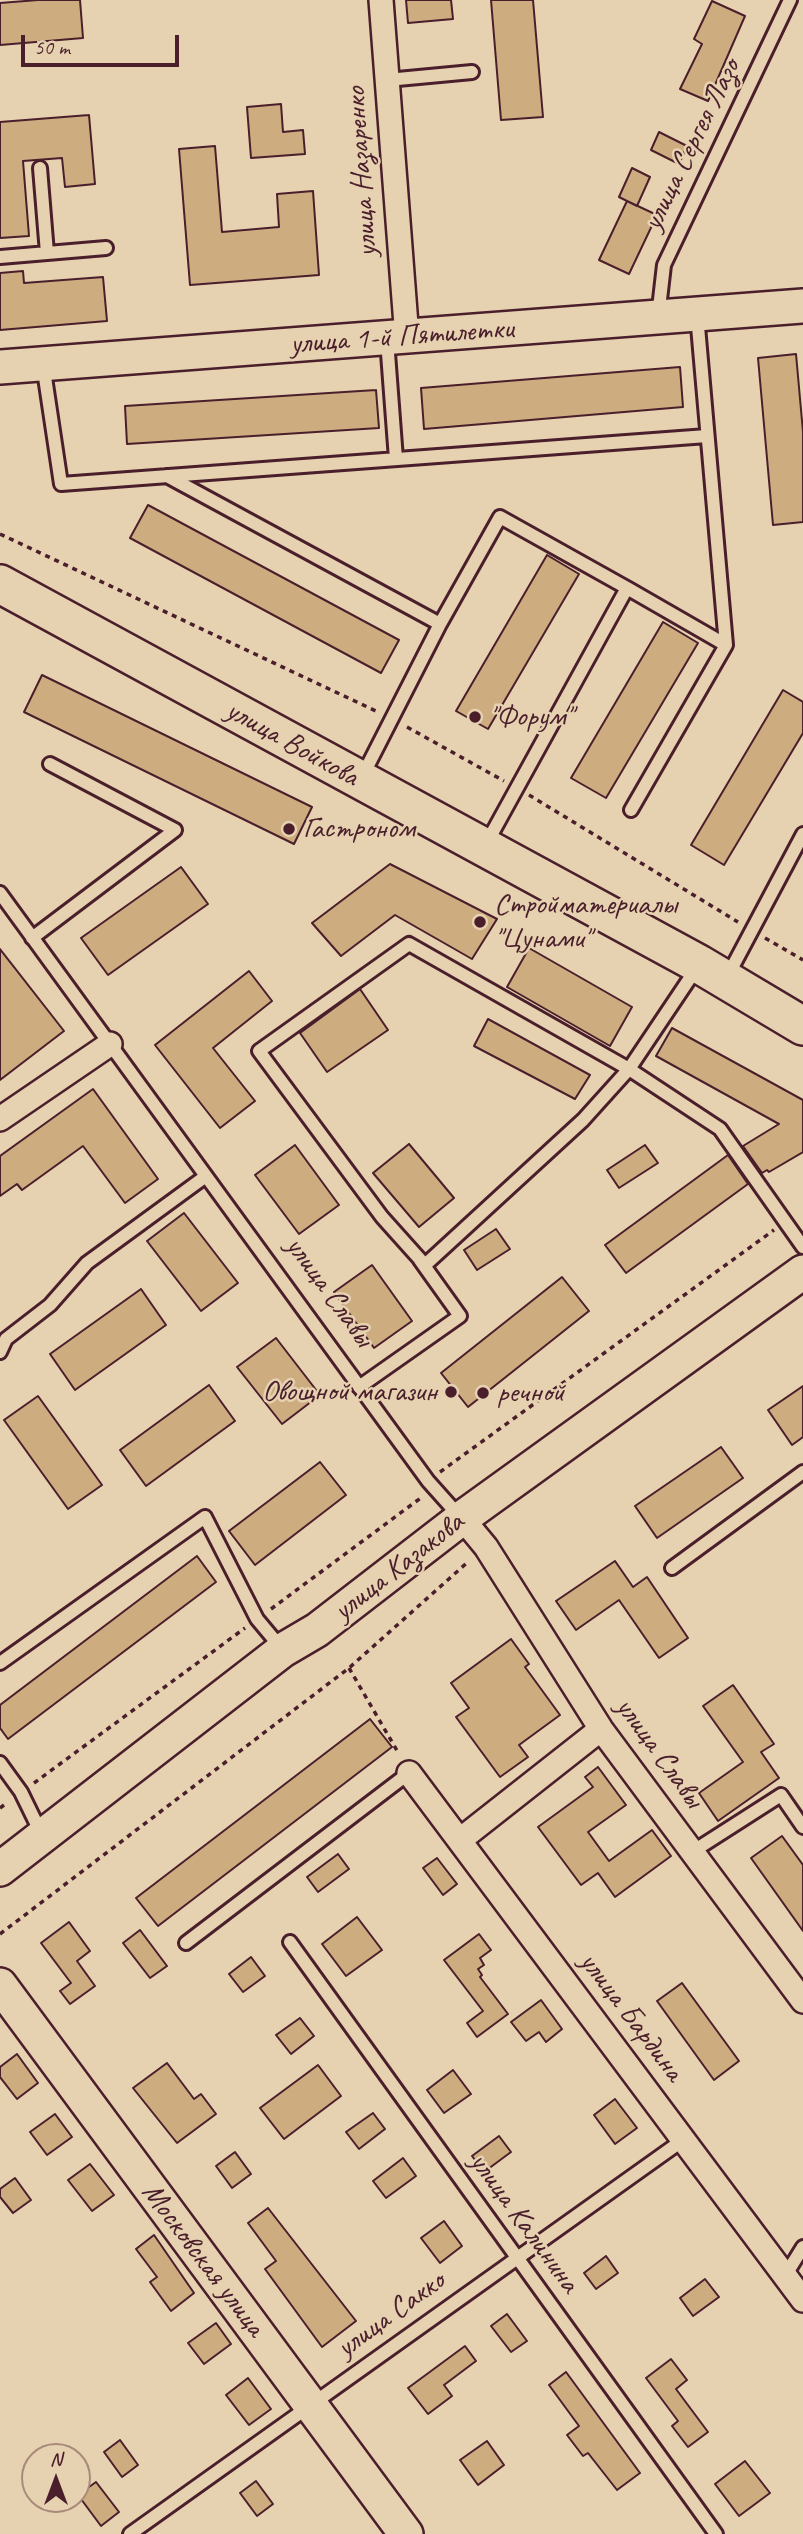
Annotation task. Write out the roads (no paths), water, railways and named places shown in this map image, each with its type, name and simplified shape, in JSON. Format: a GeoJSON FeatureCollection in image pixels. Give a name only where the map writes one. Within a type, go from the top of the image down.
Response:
{"type":"FeatureCollection","features":[{"type":"Feature","properties":{"kind":"main road","name":"улица 1-й Пятилетки"},"geometry":{"type":"LineString","coordinates":[[0,367],[397,339],[803,306]]}},
{"type":"Feature","properties":{"kind":"main road","name":"улица Войкова"},"geometry":{"type":"LineString","coordinates":[[0,584],[485,847],[712,972],[803,1026]]}},
{"type":"Feature","properties":{"kind":"main road","name":"улица Казакова"},"geometry":{"type":"LineString","coordinates":[[0,1869],[283,1650],[317,1630],[462,1518],[803,1272]]}},
{"type":"Feature","properties":{"kind":"main road","name":"Московская улица"},"geometry":{"type":"LineString","coordinates":[[0,1986],[406,2534]]}},
{"type":"Feature","properties":{"kind":"street","name":"улица Назаренко"},"geometry":{"type":"LineString","coordinates":[[381,0],[387,79],[397,339]]}},
{"type":"Feature","properties":{"kind":"street"},"geometry":{"type":"LineString","coordinates":[[0,1119],[111,1041]]}},
{"type":"Feature","properties":{"kind":"street","name":"улица Славы"},"geometry":{"type":"LineString","coordinates":[[462,1518],[486,1547],[600,1729],[800,1989]]}},
{"type":"Feature","properties":{"kind":"street"},"geometry":{"type":"LineString","coordinates":[[460,1840],[600,1729]]}},
{"type":"Feature","properties":{"kind":"street","name":"улица Бардина"},"geometry":{"type":"LineString","coordinates":[[409,1773],[803,2300]]}},
{"type":"Feature","properties":{"kind":"lane","name":"улица Сергея Лазо"},"geometry":{"type":"LineString","coordinates":[[658,318],[664,265],[790,0]]}},
{"type":"Feature","properties":{"kind":"lane"},"geometry":{"type":"LineString","coordinates":[[387,79],[471,72]]}},
{"type":"Feature","properties":{"kind":"lane"},"geometry":{"type":"LineString","coordinates":[[40,168],[47,253]]}},
{"type":"Feature","properties":{"kind":"lane"},"geometry":{"type":"LineString","coordinates":[[0,257],[106,248]]}},
{"type":"Feature","properties":{"kind":"lane"},"geometry":{"type":"LineString","coordinates":[[631,810],[726,645],[697,315]]}},
{"type":"Feature","properties":{"kind":"lane"},"geometry":{"type":"LineString","coordinates":[[396,459],[397,339]]}},
{"type":"Feature","properties":{"kind":"lane"},"geometry":{"type":"LineString","coordinates":[[43,364],[61,484],[707,436]]}},
{"type":"Feature","properties":{"kind":"lane"},"geometry":{"type":"LineString","coordinates":[[167,476],[440,624]]}},
{"type":"Feature","properties":{"kind":"lane"},"geometry":{"type":"LineString","coordinates":[[360,781],[440,624],[499,517],[726,645]]}},
{"type":"Feature","properties":{"kind":"lane"},"geometry":{"type":"LineString","coordinates":[[485,847],[627,588]]}},
{"type":"Feature","properties":{"kind":"lane"},"geometry":{"type":"LineString","coordinates":[[33,937],[175,830],[50,764]]}},
{"type":"Feature","properties":{"kind":"lane"},"geometry":{"type":"LineString","coordinates":[[803,834],[752,930],[712,972],[629,1069],[583,1120],[425,1265],[382,1217],[260,1052],[409,944],[629,1069],[720,1129],[803,1247]]}},
{"type":"Feature","properties":{"kind":"lane","name":"улица Славы"},"geometry":{"type":"LineString","coordinates":[[0,893],[111,1041],[428,1481],[462,1518]]}},
{"type":"Feature","properties":{"kind":"lane"},"geometry":{"type":"LineString","coordinates":[[0,1352],[6,1339],[50,1304],[87,1263],[206,1176]]}},
{"type":"Feature","properties":{"kind":"lane"},"geometry":{"type":"LineString","coordinates":[[359,1387],[460,1316],[417,1257]]}},
{"type":"Feature","properties":{"kind":"lane"},"geometry":{"type":"LineString","coordinates":[[672,1568],[803,1472]]}},
{"type":"Feature","properties":{"kind":"lane"},"geometry":{"type":"LineString","coordinates":[[0,1663],[205,1517],[257,1619],[283,1650]]}},
{"type":"Feature","properties":{"kind":"lane"},"geometry":{"type":"LineString","coordinates":[[0,1763],[21,1792],[42,1835]]}},
{"type":"Feature","properties":{"kind":"lane"},"geometry":{"type":"LineString","coordinates":[[186,1943],[409,1773]]}},
{"type":"Feature","properties":{"kind":"lane"},"geometry":{"type":"LineString","coordinates":[[692,1852],[781,1794],[803,1826]]}},
{"type":"Feature","properties":{"kind":"lane","name":"улица Калинина"},"geometry":{"type":"LineString","coordinates":[[290,1942],[716,2534]]}},
{"type":"Feature","properties":{"kind":"lane","name":"улица Сакко"},"geometry":{"type":"LineString","coordinates":[[130,2534],[683,2140]]}},
{"type":"Feature","properties":{"kind":"lane"},"geometry":{"type":"LineString","coordinates":[[785,2276],[803,2247]]}},
{"type":"Feature","properties":{"kind":"place","name":"\"Форум\""},"geometry":{"type":"Point","coordinates":[475,717]}},
{"type":"Feature","properties":{"kind":"place","name":"Гастроном"},"geometry":{"type":"Point","coordinates":[289,829]}},
{"type":"Feature","properties":{"kind":"place","name":"Стройматериалы \"Цунами\""},"geometry":{"type":"Point","coordinates":[480,922]}},
{"type":"Feature","properties":{"kind":"place","name":"Овощной магазин"},"geometry":{"type":"Point","coordinates":[451,1392]}},
{"type":"Feature","properties":{"kind":"place","name":"речной"},"geometry":{"type":"Point","coordinates":[483,1393]}}]}
